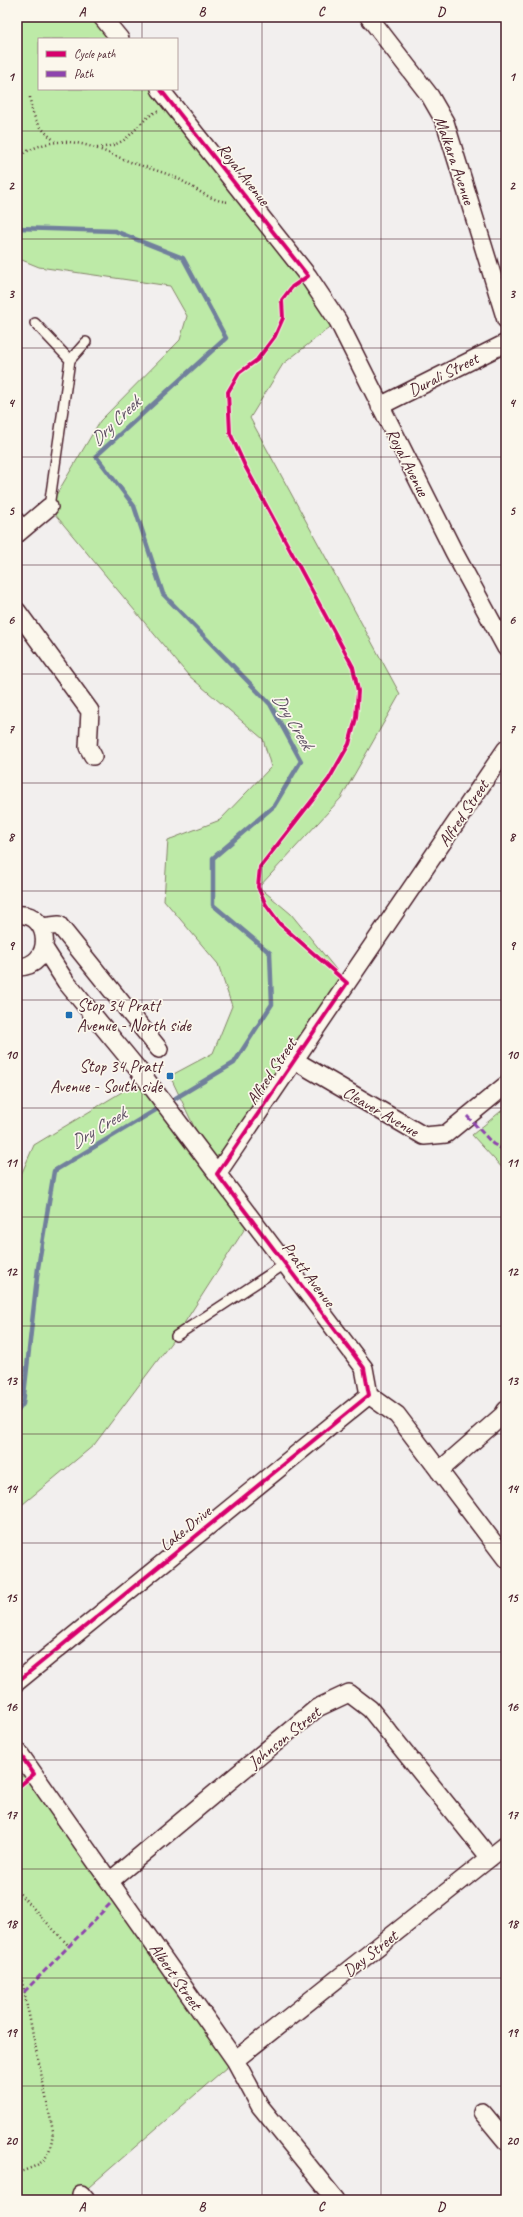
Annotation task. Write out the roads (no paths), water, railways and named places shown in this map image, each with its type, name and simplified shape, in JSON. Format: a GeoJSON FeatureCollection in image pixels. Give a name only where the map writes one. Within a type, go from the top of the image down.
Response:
{"type":"FeatureCollection","features":[{"type":"Feature","properties":{"kind":"street"},"geometry":{"type":"LineString","coordinates":[[102,17],[119,38]]}},
{"type":"Feature","properties":{"kind":"street","name":"Malkara Avenue"},"geometry":{"type":"LineString","coordinates":[[369,17],[430,96],[445,122],[506,320]]}},
{"type":"Feature","properties":{"kind":"street","name":"Royal Avenue"},"geometry":{"type":"LineString","coordinates":[[161,90],[308,276],[338,321],[454,552],[506,648]]}},
{"type":"Feature","properties":{"kind":"street","name":"Durali Street"},"geometry":{"type":"LineString","coordinates":[[380,406],[506,343]]}},
{"type":"Feature","properties":{"kind":"street"},"geometry":{"type":"LineString","coordinates":[[20,526],[49,507]]}},
{"type":"Feature","properties":{"kind":"street"},"geometry":{"type":"LineString","coordinates":[[17,611],[90,711],[88,747],[93,756]]}},
{"type":"Feature","properties":{"kind":"street","name":"Alfred Street"},"geometry":{"type":"LineString","coordinates":[[217,1174],[506,749]]}},
{"type":"Feature","properties":{"kind":"street"},"geometry":{"type":"LineString","coordinates":[[17,914],[27,915],[35,920],[41,927],[45,939],[39,955],[30,965],[17,967]]}},
{"type":"Feature","properties":{"kind":"street"},"geometry":{"type":"LineString","coordinates":[[41,927],[59,925],[159,1049]]}},
{"type":"Feature","properties":{"kind":"street","name":"Pratt Avenue"},"geometry":{"type":"LineString","coordinates":[[39,955],[66,982],[145,1078],[364,1368],[369,1395]]}},
{"type":"Feature","properties":{"kind":"street","name":"Cleaver Avenue"},"geometry":{"type":"LineString","coordinates":[[294,1060],[424,1136],[446,1134],[506,1085]]}},
{"type":"Feature","properties":{"kind":"street"},"geometry":{"type":"LineString","coordinates":[[369,1395],[397,1415],[506,1558]]}},
{"type":"Feature","properties":{"kind":"street","name":"Lake Drive"},"geometry":{"type":"LineString","coordinates":[[17,1682],[369,1395]]}},
{"type":"Feature","properties":{"kind":"street"},"geometry":{"type":"LineString","coordinates":[[439,1471],[503,1415],[506,1410]]}},
{"type":"Feature","properties":{"kind":"street","name":"Johnson Street"},"geometry":{"type":"LineString","coordinates":[[110,1881],[317,1708],[349,1693],[370,1709],[500,1853]]}},
{"type":"Feature","properties":{"kind":"street","name":"Albert Street"},"geometry":{"type":"LineString","coordinates":[[17,1750],[235,2060],[260,2106],[336,2200]]}},
{"type":"Feature","properties":{"kind":"street","name":"Day Street"},"geometry":{"type":"LineString","coordinates":[[235,2060],[500,1853]]}},
{"type":"Feature","properties":{"kind":"street"},"geometry":{"type":"LineString","coordinates":[[482,2112],[506,2141]]}},
{"type":"Feature","properties":{"kind":"lane"},"geometry":{"type":"LineString","coordinates":[[35,323],[70,360]]}},
{"type":"Feature","properties":{"kind":"lane"},"geometry":{"type":"LineString","coordinates":[[49,507],[70,360],[86,342]]}},
{"type":"Feature","properties":{"kind":"lane"},"geometry":{"type":"LineString","coordinates":[[176,1336],[285,1264]]}},
{"type":"Feature","properties":{"kind":"waterway","name":"Dry Creek"},"geometry":{"type":"LineString","coordinates":[[17,228],[115,231],[183,258],[226,338],[96,456],[134,506],[163,594],[270,704],[301,761],[274,806],[213,858],[213,905],[270,953],[272,1004],[234,1063],[54,1171],[38,1268],[23,1404],[17,1412]]}},
{"type":"Feature","properties":{"kind":"place","name":"Stop 34 Pratt Avenue - North side"},"geometry":{"type":"Point","coordinates":[69,1015]}},
{"type":"Feature","properties":{"kind":"place","name":"Stop 34 Pratt Avenue - South side"},"geometry":{"type":"Point","coordinates":[170,1076]}}]}
